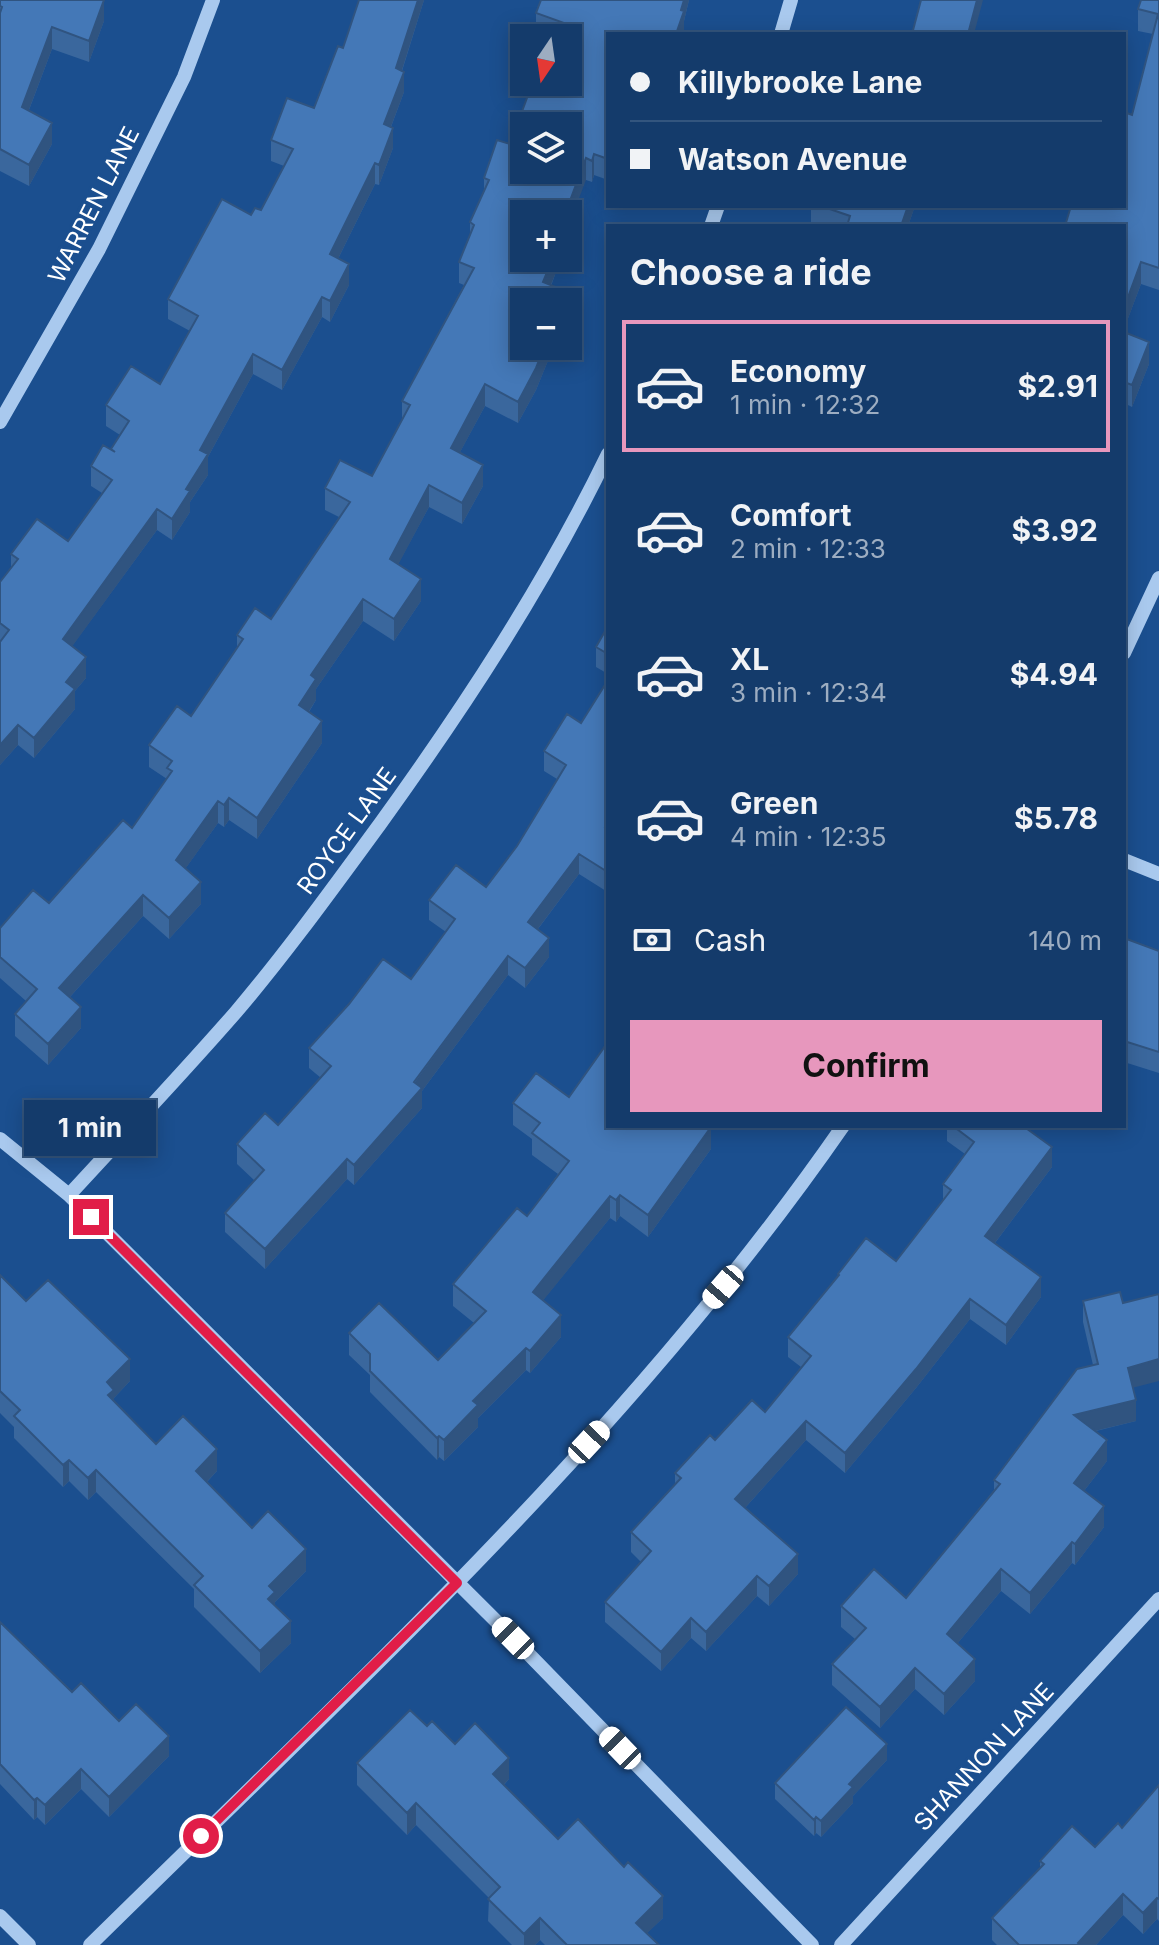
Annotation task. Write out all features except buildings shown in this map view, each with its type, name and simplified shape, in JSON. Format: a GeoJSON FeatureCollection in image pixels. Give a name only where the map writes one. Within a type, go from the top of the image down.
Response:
{"type":"FeatureCollection","features":[{"type":"Feature","properties":{"kind":"street","name":"WARREN LANE"},"geometry":{"type":"LineString","coordinates":[[0,422],[99,249],[184,77],[213,0]]}},
{"type":"Feature","properties":{"kind":"street"},"geometry":{"type":"LineString","coordinates":[[782,32],[791,0]]}},
{"type":"Feature","properties":{"kind":"street","name":"ROYCE LANE"},"geometry":{"type":"LineString","coordinates":[[69,1195],[237,1010],[303,929],[376,829],[454,721],[527,607],[606,458]]}},
{"type":"Feature","properties":{"kind":"street"},"geometry":{"type":"LineString","coordinates":[[1126,649],[1159,578]]}},
{"type":"Feature","properties":{"kind":"street"},"geometry":{"type":"LineString","coordinates":[[1126,861],[1159,874]]}},
{"type":"Feature","properties":{"kind":"street"},"geometry":{"type":"LineString","coordinates":[[90,1945],[457,1583],[610,1420],[723,1287],[801,1188],[842,1128]]}},
{"type":"Feature","properties":{"kind":"street"},"geometry":{"type":"LineString","coordinates":[[0,1139],[69,1195],[457,1583],[812,1945]]}},
{"type":"Feature","properties":{"kind":"street","name":"SHANNON LANE"},"geometry":{"type":"LineString","coordinates":[[841,1945],[1159,1599]]}},
{"type":"Feature","properties":{"kind":"street"},"geometry":{"type":"LineString","coordinates":[[0,1916],[29,1945]]}},
{"type":"Feature","properties":{"kind":"route"},"geometry":{"type":"LineString","coordinates":[[91,1217],[457,1583],[201,1836]]}}]}
